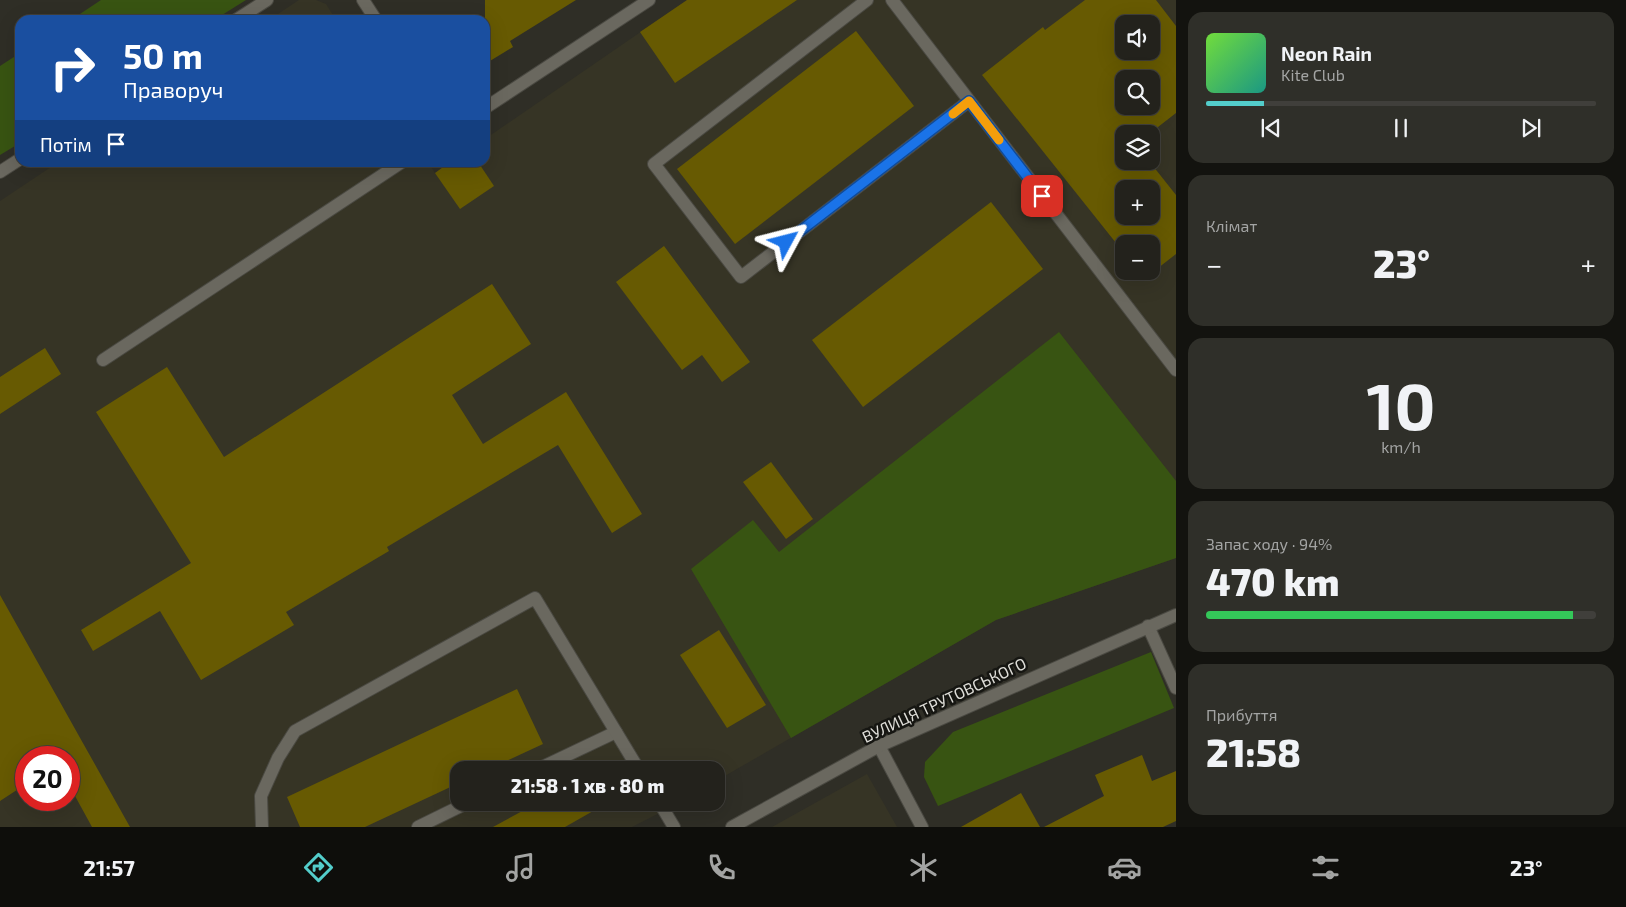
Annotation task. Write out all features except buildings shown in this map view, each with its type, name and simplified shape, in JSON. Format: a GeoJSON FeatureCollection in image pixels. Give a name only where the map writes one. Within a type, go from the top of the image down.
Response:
{"type":"FeatureCollection","features":[{"type":"Feature","properties":{"kind":"street"},"geometry":{"type":"LineString","coordinates":[[244,15],[267,0]]}},
{"type":"Feature","properties":{"kind":"street"},"geometry":{"type":"LineString","coordinates":[[363,0],[373,15]]}},
{"type":"Feature","properties":{"kind":"street"},"geometry":{"type":"LineString","coordinates":[[490,105],[649,0]]}},
{"type":"Feature","properties":{"kind":"street"},"geometry":{"type":"LineString","coordinates":[[867,0],[654,164],[741,277],[969,101]]}},
{"type":"Feature","properties":{"kind":"street"},"geometry":{"type":"LineString","coordinates":[[892,0],[1176,370]]}},
{"type":"Feature","properties":{"kind":"street"},"geometry":{"type":"LineString","coordinates":[[0,172],[15,162]]}},
{"type":"Feature","properties":{"kind":"street"},"geometry":{"type":"LineString","coordinates":[[103,360],[394,167]]}},
{"type":"Feature","properties":{"kind":"street"},"geometry":{"type":"LineString","coordinates":[[262,827],[261,796],[278,758],[295,732],[535,598],[634,761]]}},
{"type":"Feature","properties":{"kind":"street","name":"ВУЛИЦЯ ТРУТОВСЬКОГО"},"geometry":{"type":"LineString","coordinates":[[732,827],[879,746],[1176,615]]}},
{"type":"Feature","properties":{"kind":"street"},"geometry":{"type":"LineString","coordinates":[[1148,626],[1176,688]]}},
{"type":"Feature","properties":{"kind":"street"},"geometry":{"type":"LineString","coordinates":[[555,761],[616,732]]}},
{"type":"Feature","properties":{"kind":"street"},"geometry":{"type":"LineString","coordinates":[[879,746],[922,827]]}},
{"type":"Feature","properties":{"kind":"street"},"geometry":{"type":"LineString","coordinates":[[418,827],[451,811]]}},
{"type":"Feature","properties":{"kind":"street"},"geometry":{"type":"LineString","coordinates":[[664,811],[674,827]]}},
{"type":"Feature","properties":{"kind":"shaded area"},"geometry":{"type":"Polygon","coordinates":[[[299,0],[316,0],[326,4],[333,15],[276,15],[299,0]]]}},
{"type":"Feature","properties":{"kind":"shaded area"},"geometry":{"type":"Polygon","coordinates":[[[687,0],[1176,0],[1176,558],[996,620],[725,776],[725,761],[450,761],[450,811],[663,811],[632,827],[0,827],[0,201],[51,167],[431,167],[435,173],[444,167],[490,167],[490,136],[687,0]]]}},
{"type":"Feature","properties":{"kind":"shaded area"},"geometry":{"type":"Polygon","coordinates":[[[867,774],[897,827],[772,827],[867,774]]]}},
{"type":"Feature","properties":{"kind":"green space"},"geometry":{"type":"Polygon","coordinates":[[[101,0],[246,0],[222,15],[78,15],[101,0]]]}},
{"type":"Feature","properties":{"kind":"green space"},"geometry":{"type":"Polygon","coordinates":[[[15,56],[15,146],[0,155],[0,66],[15,56]]]}},
{"type":"Feature","properties":{"kind":"green space"},"geometry":{"type":"Polygon","coordinates":[[[1059,332],[1176,481],[1176,558],[996,620],[791,738],[691,569],[753,520],[779,552],[1059,332]]]}},
{"type":"Feature","properties":{"kind":"green space"},"geometry":{"type":"Polygon","coordinates":[[[1151,652],[1174,708],[938,806],[924,777],[925,762],[953,732],[1151,652]]]}},
{"type":"Feature","properties":{"kind":"slow traffic"},"geometry":{"type":"LineString","coordinates":[[953,114],[969,101],[999,140]]}},
{"type":"Feature","properties":{"kind":"route"},"geometry":{"type":"LineString","coordinates":[[786,242],[969,101],[1042,196]]}}]}
